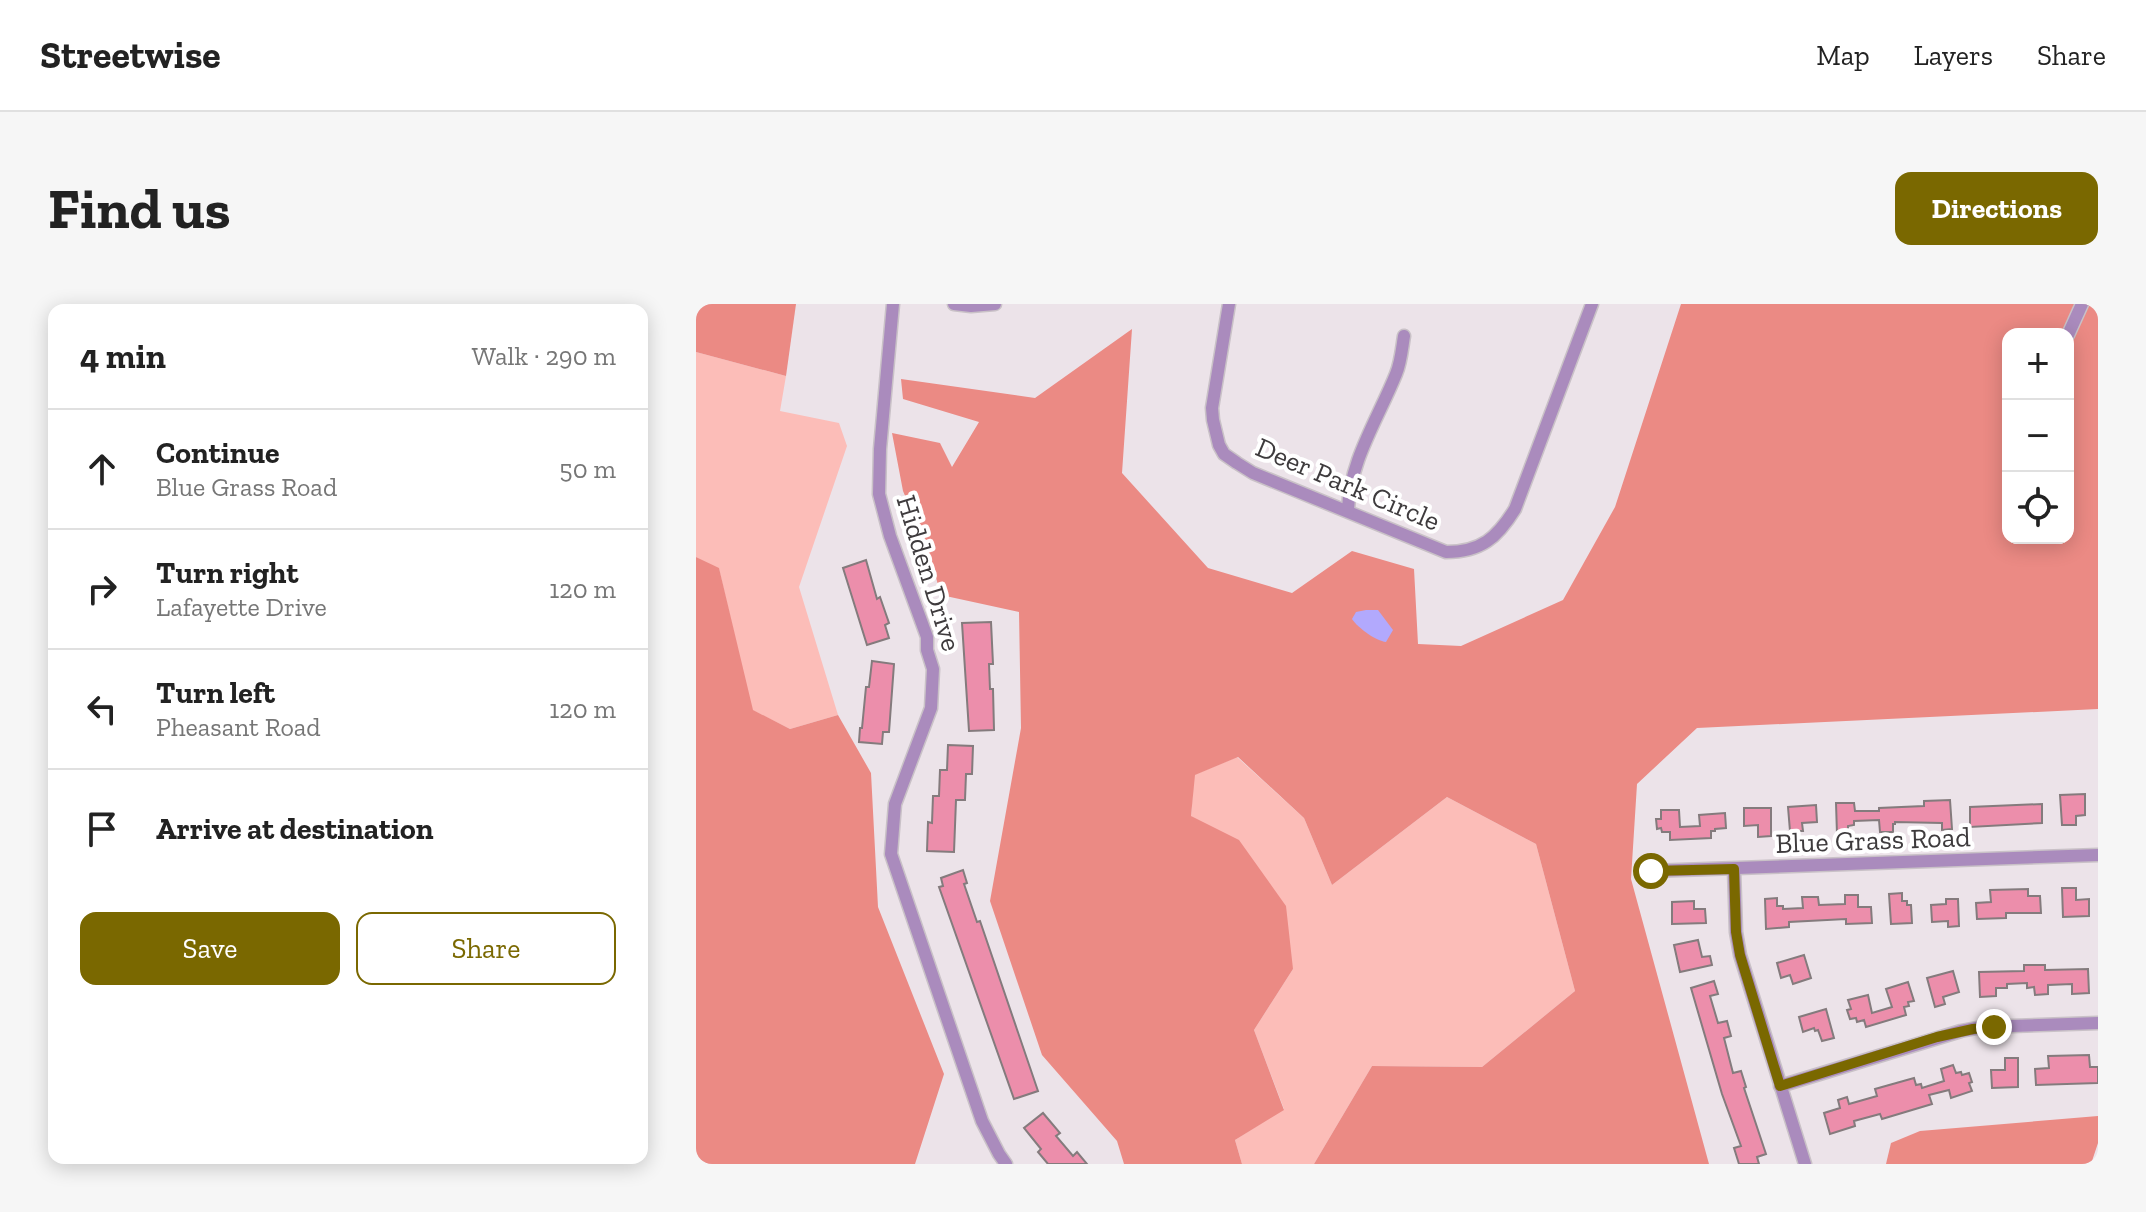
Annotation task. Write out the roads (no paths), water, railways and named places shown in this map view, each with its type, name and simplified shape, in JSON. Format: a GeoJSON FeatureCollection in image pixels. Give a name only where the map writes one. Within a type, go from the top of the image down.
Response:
{"type":"FeatureCollection","features":[{"type":"Feature","properties":{"kind":"street","name":"Hidden Drive"},"geometry":{"type":"LineString","coordinates":[[893,304],[879,494],[890,536],[927,637],[933,669],[931,708],[895,804],[891,854],[982,1121],[1006,1164]]}},
{"type":"Feature","properties":{"kind":"street"},"geometry":{"type":"LineString","coordinates":[[954,304],[995,304]]}},
{"type":"Feature","properties":{"kind":"street","name":"Deer Park Circle"},"geometry":{"type":"LineString","coordinates":[[1229,304],[1212,408],[1219,445],[1224,454],[1253,473],[1446,552],[1462,552],[1485,543],[1503,528],[1515,509],[1592,304]]}},
{"type":"Feature","properties":{"kind":"street"},"geometry":{"type":"LineString","coordinates":[[2071,328],[2082,304]]}},
{"type":"Feature","properties":{"kind":"street"},"geometry":{"type":"LineString","coordinates":[[1348,511],[1353,474],[1397,371],[1404,336]]}},
{"type":"Feature","properties":{"kind":"street","name":"Blue Grass Road"},"geometry":{"type":"LineString","coordinates":[[1651,871],[2098,855]]}},
{"type":"Feature","properties":{"kind":"street"},"geometry":{"type":"LineString","coordinates":[[1734,869],[1740,955],[1805,1164]]}},
{"type":"Feature","properties":{"kind":"street"},"geometry":{"type":"LineString","coordinates":[[1780,1086],[1961,1031],[1982,1027],[2098,1023]]}}]}
